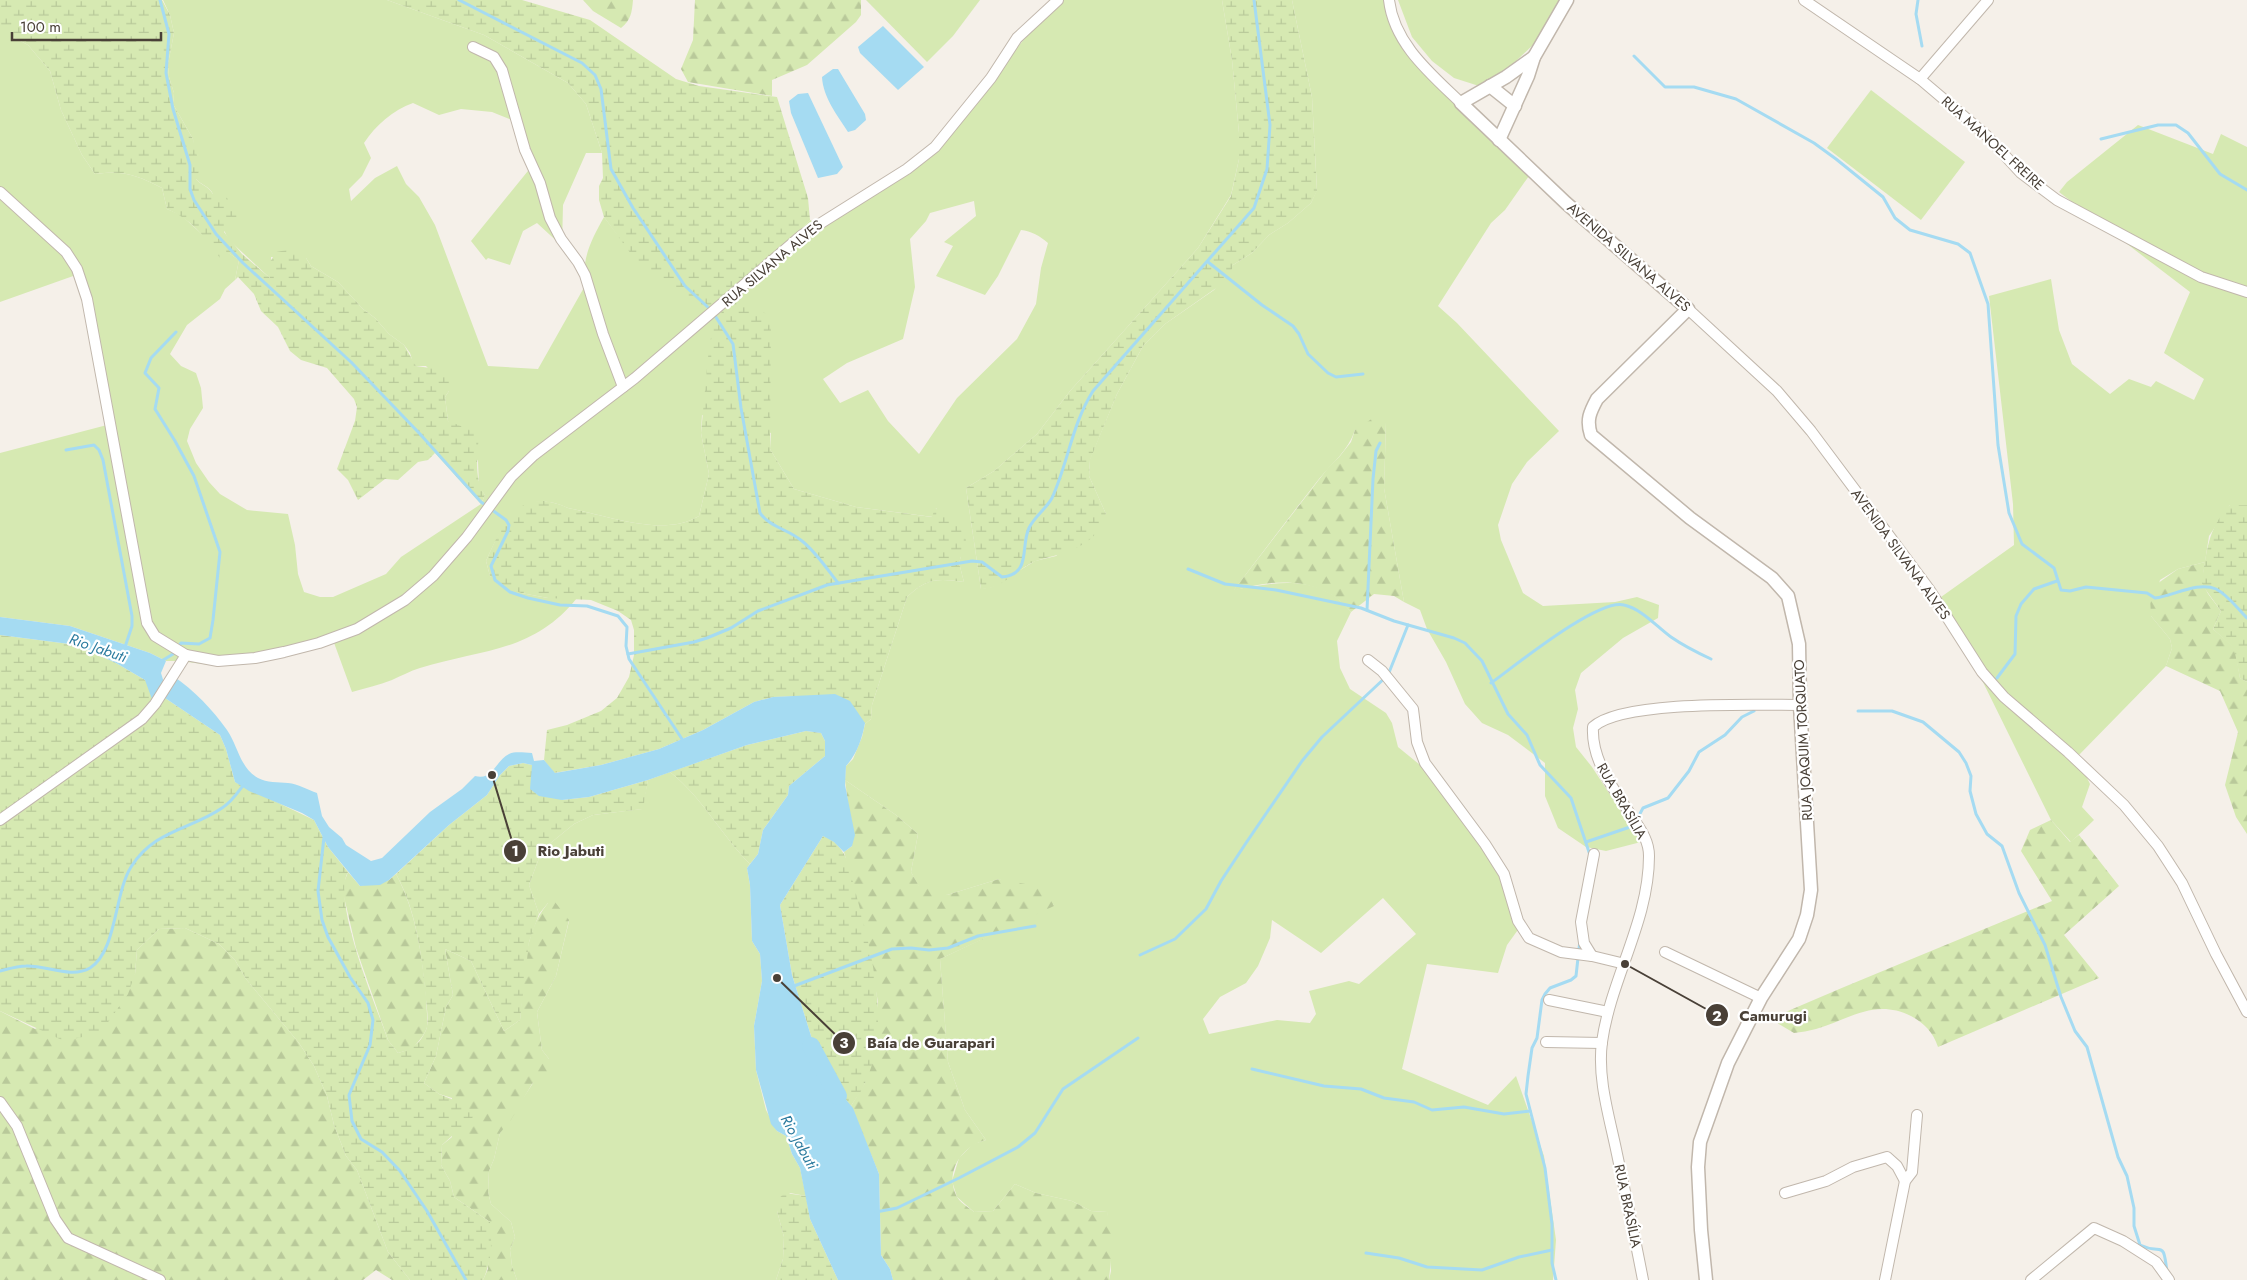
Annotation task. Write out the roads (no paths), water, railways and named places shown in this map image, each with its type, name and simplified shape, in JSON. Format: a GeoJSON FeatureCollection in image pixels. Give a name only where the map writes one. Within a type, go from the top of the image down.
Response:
{"type":"FeatureCollection","features":[{"type":"Feature","properties":{"kind":"street","name":"RUA SILVANA ALVES"},"geometry":{"type":"LineString","coordinates":[[0,192],[66,252],[80,275],[87,299],[147,623],[152,634],[186,655],[211,660],[269,656],[319,643],[357,629],[405,600],[433,576],[467,537],[511,478],[534,455],[623,387],[802,235],[907,169],[935,147],[991,78],[1017,38],[1058,0]]}},
{"type":"Feature","properties":{"kind":"street"},"geometry":{"type":"LineString","coordinates":[[1389,0],[1392,14],[1407,45],[1421,64],[1499,140],[1534,58],[1567,0]]}},
{"type":"Feature","properties":{"kind":"street","name":"RUA MANOEL FREIRE"},"geometry":{"type":"LineString","coordinates":[[1804,0],[1920,79],[1986,136],[2021,173],[2057,200],[2201,278],[2247,292]]}},
{"type":"Feature","properties":{"kind":"street"},"geometry":{"type":"LineString","coordinates":[[1920,79],[1988,0]]}},
{"type":"Feature","properties":{"kind":"street"},"geometry":{"type":"LineString","coordinates":[[473,47],[494,57],[502,70],[525,150],[540,183],[550,218],[560,239],[578,262],[584,275],[623,387]]}},
{"type":"Feature","properties":{"kind":"street"},"geometry":{"type":"LineString","coordinates":[[1461,103],[1534,58]]}},
{"type":"Feature","properties":{"kind":"street"},"geometry":{"type":"LineString","coordinates":[[1490,86],[1514,106]]}},
{"type":"Feature","properties":{"kind":"street","name":"AVENIDA SILVANA ALVES"},"geometry":{"type":"LineString","coordinates":[[1499,140],[1619,250],[1688,309],[1776,391],[1811,431],[1928,589],[1982,672],[2004,697],[2124,805],[2158,846],[2182,883],[2216,954],[2247,1012]]}},
{"type":"Feature","properties":{"kind":"street","name":"RUA JOAQUIM TORQUATO"},"geometry":{"type":"LineString","coordinates":[[1688,309],[1597,399],[1589,415],[1587,425],[1591,435],[1628,467],[1690,518],[1772,578],[1788,596],[1799,644],[1800,705],[1811,890],[1799,940],[1761,998],[1728,1063],[1700,1142],[1698,1167],[1706,1280]]}},
{"type":"Feature","properties":{"kind":"street"},"geometry":{"type":"LineString","coordinates":[[0,820],[142,719],[160,696],[186,655]]}},
{"type":"Feature","properties":{"kind":"street"},"geometry":{"type":"LineString","coordinates":[[1368,660],[1382,671],[1413,710],[1416,742],[1425,763],[1485,844],[1504,874],[1518,921],[1529,938],[1561,952],[1592,956],[1625,964]]}},
{"type":"Feature","properties":{"kind":"street","name":"RUA BRASÍLIA"},"geometry":{"type":"LineString","coordinates":[[1643,1280],[1606,1104],[1602,1068],[1602,1044],[1608,1012],[1638,924],[1648,874],[1649,854],[1645,837],[1601,768],[1592,741],[1593,727],[1600,720],[1641,710],[1691,706],[1800,705]]}},
{"type":"Feature","properties":{"kind":"street"},"geometry":{"type":"LineString","coordinates":[[1592,956],[1584,943],[1581,922],[1594,854]]}},
{"type":"Feature","properties":{"kind":"street"},"geometry":{"type":"LineString","coordinates":[[1665,952],[1761,998]]}},
{"type":"Feature","properties":{"kind":"street"},"geometry":{"type":"LineString","coordinates":[[1549,1000],[1608,1012]]}},
{"type":"Feature","properties":{"kind":"street"},"geometry":{"type":"LineString","coordinates":[[1546,1042],[1602,1044]]}},
{"type":"Feature","properties":{"kind":"street"},"geometry":{"type":"LineString","coordinates":[[0,1102],[17,1126],[55,1219],[68,1238],[77,1244],[160,1280]]}},
{"type":"Feature","properties":{"kind":"street"},"geometry":{"type":"LineString","coordinates":[[1886,1280],[1904,1181],[1912,1172],[1917,1115]]}},
{"type":"Feature","properties":{"kind":"street"},"geometry":{"type":"LineString","coordinates":[[1785,1193],[1826,1181],[1853,1166],[1887,1157],[1897,1166],[1904,1181]]}},
{"type":"Feature","properties":{"kind":"street"},"geometry":{"type":"LineString","coordinates":[[2031,1280],[2094,1228],[2123,1241],[2156,1262],[2169,1280]]}},
{"type":"Feature","properties":{"kind":"water"},"geometry":{"type":"Polygon","coordinates":[[[883,26],[924,67],[898,90],[860,53],[858,47],[883,26]]]}},
{"type":"Feature","properties":{"kind":"water"},"geometry":{"type":"Polygon","coordinates":[[[833,69],[838,69],[865,114],[866,120],[855,130],[848,132],[831,106],[825,92],[822,77],[833,69]]]}},
{"type":"Feature","properties":{"kind":"water"},"geometry":{"type":"Polygon","coordinates":[[[808,93],[843,167],[837,174],[818,178],[791,113],[789,101],[798,94],[808,93]]]}},
{"type":"Feature","properties":{"kind":"water"},"geometry":{"type":"Polygon","coordinates":[[[0,617],[70,626],[150,653],[166,661],[161,673],[165,686],[173,676],[203,701],[227,730],[243,763],[252,774],[265,781],[292,784],[317,793],[322,816],[329,827],[342,838],[346,845],[371,861],[382,858],[430,812],[462,789],[475,776],[486,776],[509,754],[517,752],[532,753],[534,761],[544,760],[555,773],[601,765],[659,749],[703,730],[754,702],[773,697],[835,694],[850,701],[865,723],[859,746],[846,766],[845,785],[855,835],[852,846],[844,852],[834,842],[823,836],[780,905],[792,975],[822,1071],[853,1108],[879,1174],[881,1255],[890,1269],[893,1280],[838,1280],[810,1219],[800,1168],[792,1154],[786,1136],[777,1131],[771,1124],[756,1070],[754,1026],[762,981],[760,954],[752,941],[750,885],[747,868],[758,854],[763,830],[788,795],[789,786],[825,756],[825,741],[821,733],[806,731],[747,745],[648,780],[589,797],[562,800],[539,796],[530,789],[532,765],[523,763],[509,766],[500,775],[487,795],[449,825],[389,880],[380,885],[360,886],[328,847],[314,820],[302,813],[249,791],[235,782],[220,735],[165,698],[153,702],[145,680],[116,663],[77,645],[0,635],[0,617]]]}},
{"type":"Feature","properties":{"kind":"waterway"},"geometry":{"type":"LineString","coordinates":[[160,0],[169,34],[166,73],[173,109],[190,165],[190,189],[194,200],[216,234],[243,263],[351,362],[420,434],[481,502],[506,520],[509,525],[508,531],[491,566],[495,580],[510,592],[528,598],[560,605],[587,606],[618,616],[627,627],[626,646],[629,659],[684,742]]}},
{"type":"Feature","properties":{"kind":"waterway"},"geometry":{"type":"LineString","coordinates":[[459,0],[582,63],[595,75],[601,89],[611,169],[633,208],[685,286],[712,311],[733,344],[741,408],[760,513],[769,522],[797,537],[807,545],[838,583]]}},
{"type":"Feature","properties":{"kind":"waterway"},"geometry":{"type":"LineString","coordinates":[[628,654],[707,638],[731,628],[758,611],[827,585],[972,561],[982,562],[1002,577],[1018,571],[1023,558],[1026,535],[1034,520],[1052,498],[1075,430],[1093,391],[1254,208],[1267,169],[1270,125],[1254,0]]}},
{"type":"Feature","properties":{"kind":"waterway"},"geometry":{"type":"LineString","coordinates":[[1918,0],[1916,14],[1922,46]]}},
{"type":"Feature","properties":{"kind":"waterway"},"geometry":{"type":"LineString","coordinates":[[1634,56],[1665,87],[1694,87],[1736,99],[1814,143],[1883,197],[1895,218],[1910,230],[1958,244],[1970,253],[1988,304],[1998,445],[2009,513],[2022,544],[2054,568],[2061,590],[2070,591],[2086,587],[2147,593],[2155,598],[2194,588],[2209,587],[2225,595],[2247,618]]}},
{"type":"Feature","properties":{"kind":"waterway"},"geometry":{"type":"LineString","coordinates":[[2101,139],[2158,125],[2176,125],[2188,133],[2220,174],[2247,190]]}},
{"type":"Feature","properties":{"kind":"waterway"},"geometry":{"type":"LineString","coordinates":[[1208,262],[1262,305],[1293,326],[1299,334],[1308,354],[1328,373],[1336,377],[1363,374]]}},
{"type":"Feature","properties":{"kind":"waterway"},"geometry":{"type":"LineString","coordinates":[[160,662],[173,654],[181,643],[199,644],[210,638],[220,552],[194,476],[155,409],[159,388],[145,373],[151,358],[176,332]]}},
{"type":"Feature","properties":{"kind":"waterway"},"geometry":{"type":"LineString","coordinates":[[1367,610],[1373,479],[1376,451],[1380,443]]}},
{"type":"Feature","properties":{"kind":"waterway"},"geometry":{"type":"LineString","coordinates":[[66,450],[94,445],[99,450],[103,460],[132,616],[132,626],[125,647]]}},
{"type":"Feature","properties":{"kind":"waterway"},"geometry":{"type":"LineString","coordinates":[[1188,569],[1225,584],[1276,590],[1361,608],[1394,621],[1454,638],[1465,643],[1482,661],[1508,714],[1527,735],[1540,765],[1571,798],[1590,855]]}},
{"type":"Feature","properties":{"kind":"waterway"},"geometry":{"type":"LineString","coordinates":[[1997,678],[2015,654],[2016,616],[2021,604],[2034,589],[2057,581]]}},
{"type":"Feature","properties":{"kind":"waterway"},"geometry":{"type":"LineString","coordinates":[[1491,683],[1577,622],[1612,606],[1624,605],[1637,610],[1676,640],[1711,659]]}},
{"type":"Feature","properties":{"kind":"waterway"},"geometry":{"type":"LineString","coordinates":[[1140,955],[1175,939],[1206,909],[1221,881],[1302,761],[1322,737],[1388,675],[1408,625]]}},
{"type":"Feature","properties":{"kind":"waterway"},"geometry":{"type":"LineString","coordinates":[[1586,842],[1630,827],[1635,823],[1643,808],[1668,798],[1689,771],[1699,752],[1725,735],[1742,717],[1754,711]]}},
{"type":"Feature","properties":{"kind":"waterway"},"geometry":{"type":"LineString","coordinates":[[1858,711],[1892,711],[1923,722],[1959,752],[1966,763],[1971,776],[1970,791],[1976,814],[1987,834],[2002,846],[2019,893],[2045,945],[2061,997],[2075,1031],[2087,1047],[2118,1157],[2127,1176],[2134,1208],[2134,1226],[2140,1245],[2163,1251],[2167,1272]]}},
{"type":"Feature","properties":{"kind":"waterway"},"geometry":{"type":"LineString","coordinates":[[0,971],[26,966],[67,972],[83,971],[90,968],[99,960],[105,949],[125,878],[140,855],[161,838],[226,806],[245,783]]}},
{"type":"Feature","properties":{"kind":"waterway"},"geometry":{"type":"LineString","coordinates":[[324,837],[318,891],[322,920],[328,937],[350,977],[368,1003],[373,1020],[370,1045],[349,1095],[352,1121],[361,1139],[382,1152],[400,1171],[427,1211],[466,1280]]}},
{"type":"Feature","properties":{"kind":"waterway"},"geometry":{"type":"LineString","coordinates":[[794,986],[892,949],[911,948],[929,950],[948,948],[978,936],[1035,926]]}},
{"type":"Feature","properties":{"kind":"waterway"},"geometry":{"type":"LineString","coordinates":[[1556,1280],[1552,1263],[1552,1224],[1545,1168],[1526,1094],[1532,1048],[1537,1038],[1542,1000],[1550,988],[1571,980],[1576,976],[1580,940]]}},
{"type":"Feature","properties":{"kind":"waterway"},"geometry":{"type":"LineString","coordinates":[[876,1212],[897,1208],[1018,1147],[1035,1133],[1063,1089],[1138,1038]]}},
{"type":"Feature","properties":{"kind":"waterway","name":"Rio Jabuti"},"geometry":{"type":"LineString","coordinates":[[811,1046],[838,1096]]}},
{"type":"Feature","properties":{"kind":"waterway"},"geometry":{"type":"LineString","coordinates":[[1252,1069],[1324,1086],[1361,1089],[1384,1098],[1414,1102],[1432,1110],[1464,1107],[1504,1114],[1530,1111]]}},
{"type":"Feature","properties":{"kind":"waterway"},"geometry":{"type":"LineString","coordinates":[[1366,1253],[1399,1258],[1427,1267],[1482,1270],[1519,1257],[1552,1250]]}},
{"type":"Feature","properties":{"kind":"place","name":"Rio Jabuti"},"geometry":{"type":"Point","coordinates":[492,775]}},
{"type":"Feature","properties":{"kind":"place","name":"Camurugi"},"geometry":{"type":"Point","coordinates":[1625,964]}},
{"type":"Feature","properties":{"kind":"place","name":"Baía de Guarapari"},"geometry":{"type":"Point","coordinates":[777,978]}}]}
